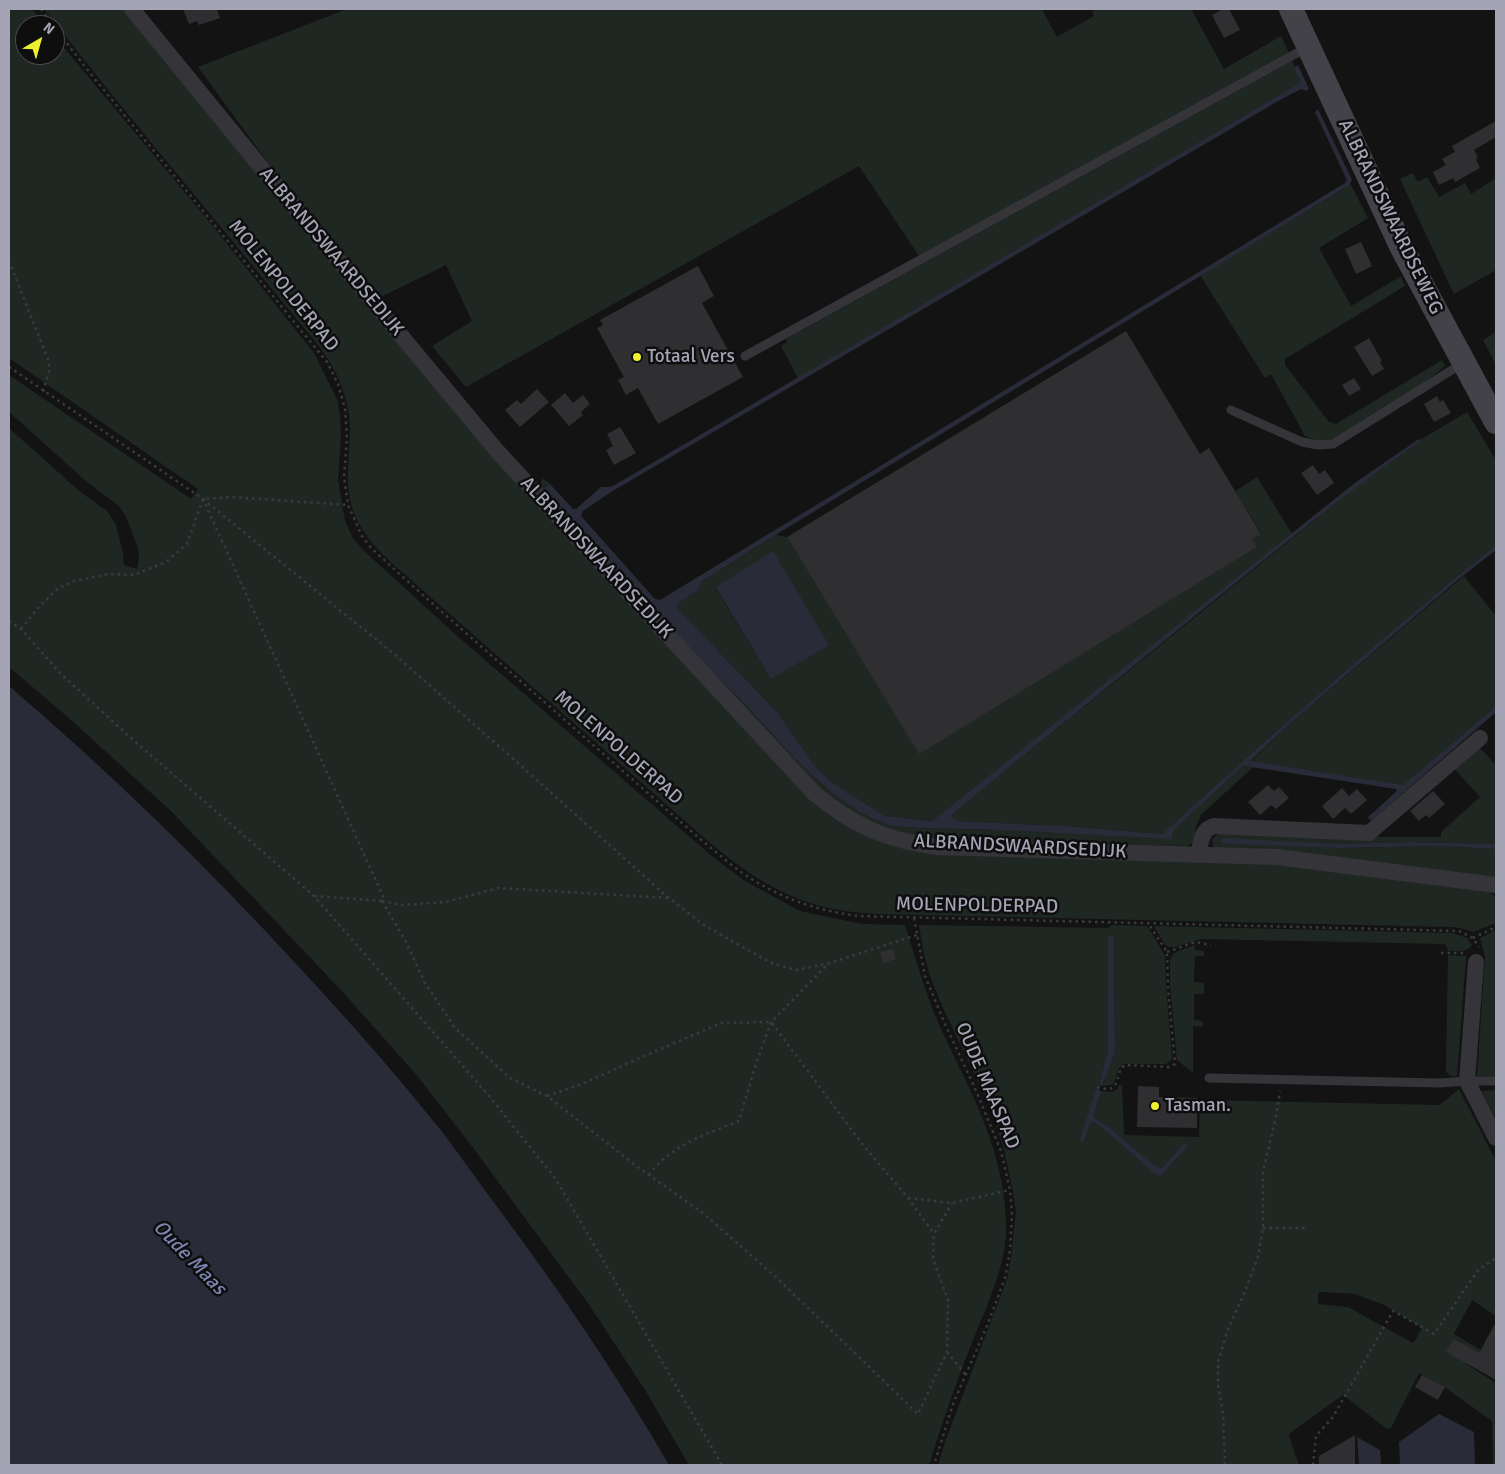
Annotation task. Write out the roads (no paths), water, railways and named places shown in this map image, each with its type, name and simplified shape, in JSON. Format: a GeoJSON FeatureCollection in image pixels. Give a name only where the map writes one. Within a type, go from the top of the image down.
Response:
{"type":"FeatureCollection","features":[{"type":"Feature","properties":{"kind":"street","name":"ALBRANDSWAARDSEDIJK"},"geometry":{"type":"LineString","coordinates":[[132,9],[271,180],[498,452],[767,744],[814,793],[845,816],[872,831],[898,840],[937,847],[1277,857],[1496,885]]}},
{"type":"Feature","properties":{"kind":"street","name":"ALBRANDSWAARDSEWEG"},"geometry":{"type":"LineString","coordinates":[[1291,9],[1400,246],[1496,422]]}},
{"type":"Feature","properties":{"kind":"street"},"geometry":{"type":"LineString","coordinates":[[1198,855],[1203,833],[1214,826],[1369,833],[1480,738]]}},
{"type":"Feature","properties":{"kind":"street"},"geometry":{"type":"LineString","coordinates":[[1474,954],[1467,1080],[1496,1138]]}},
{"type":"Feature","properties":{"kind":"lane"},"geometry":{"type":"LineString","coordinates":[[745,356],[1308,47]]}},
{"type":"Feature","properties":{"kind":"lane"},"geometry":{"type":"LineString","coordinates":[[1231,410],[1302,442],[1318,445],[1333,444],[1463,363]]}},
{"type":"Feature","properties":{"kind":"lane"},"geometry":{"type":"LineString","coordinates":[[1209,1078],[1440,1083],[1467,1080],[1496,1082]]}},
{"type":"Feature","properties":{"kind":"water"},"geometry":{"type":"Polygon","coordinates":[[[1298,65],[1309,89],[1306,91],[1301,89],[1280,100],[611,492],[583,511],[581,516],[655,599],[660,600],[1345,183],[1347,180],[1315,112],[1318,109],[1352,180],[1348,186],[769,539],[701,582],[700,588],[678,604],[677,608],[777,712],[815,766],[829,780],[885,816],[932,821],[1356,482],[1419,439],[1419,442],[1338,502],[1206,607],[952,816],[957,821],[1065,826],[1162,834],[1327,687],[1496,545],[1496,550],[1460,578],[1293,721],[1250,761],[1403,785],[1496,706],[1496,712],[1372,820],[1368,817],[1397,791],[1396,789],[1245,766],[1174,830],[1170,839],[891,826],[861,813],[832,793],[795,759],[748,707],[699,659],[544,489],[545,487],[550,484],[573,509],[576,509],[601,487],[613,486],[1298,84],[1300,81],[1294,68],[1298,65]]]}},
{"type":"Feature","properties":{"kind":"water"},"geometry":{"type":"Polygon","coordinates":[[[773,551],[829,645],[771,679],[715,586],[718,586],[773,551]]]}},
{"type":"Feature","properties":{"kind":"water","name":"Oude Maas"},"geometry":{"type":"Polygon","coordinates":[[[9,686],[121,787],[229,893],[354,1027],[390,1069],[443,1133],[544,1271],[608,1366],[669,1465],[11,1465],[9,1463],[9,686]]]}},
{"type":"Feature","properties":{"kind":"water"},"geometry":{"type":"Polygon","coordinates":[[[1222,838],[1338,844],[1411,842],[1496,844],[1496,849],[1436,846],[1339,848],[1227,844],[1221,842],[1222,838]]]}},
{"type":"Feature","properties":{"kind":"water"},"geometry":{"type":"Polygon","coordinates":[[[1108,936],[1114,937],[1115,1051],[1102,1086],[1099,1085],[1108,1049],[1108,936]]]}},
{"type":"Feature","properties":{"kind":"water"},"geometry":{"type":"Polygon","coordinates":[[[1096,1090],[1101,1091],[1093,1117],[1106,1125],[1154,1165],[1162,1168],[1184,1143],[1189,1145],[1162,1175],[1156,1175],[1101,1127],[1091,1121],[1084,1142],[1079,1141],[1096,1090]]]}},
{"type":"Feature","properties":{"kind":"water"},"geometry":{"type":"Polygon","coordinates":[[[1439,1414],[1474,1432],[1475,1465],[1400,1465],[1399,1442],[1439,1414]]]}},
{"type":"Feature","properties":{"kind":"water"},"geometry":{"type":"Polygon","coordinates":[[[1357,1437],[1380,1450],[1381,1465],[1359,1465],[1357,1437]]]}},
{"type":"Feature","properties":{"kind":"place","name":"Totaal Vers"},"geometry":{"type":"Point","coordinates":[637,357]}},
{"type":"Feature","properties":{"kind":"place","name":"Tasman."},"geometry":{"type":"Point","coordinates":[1155,1106]}}]}
